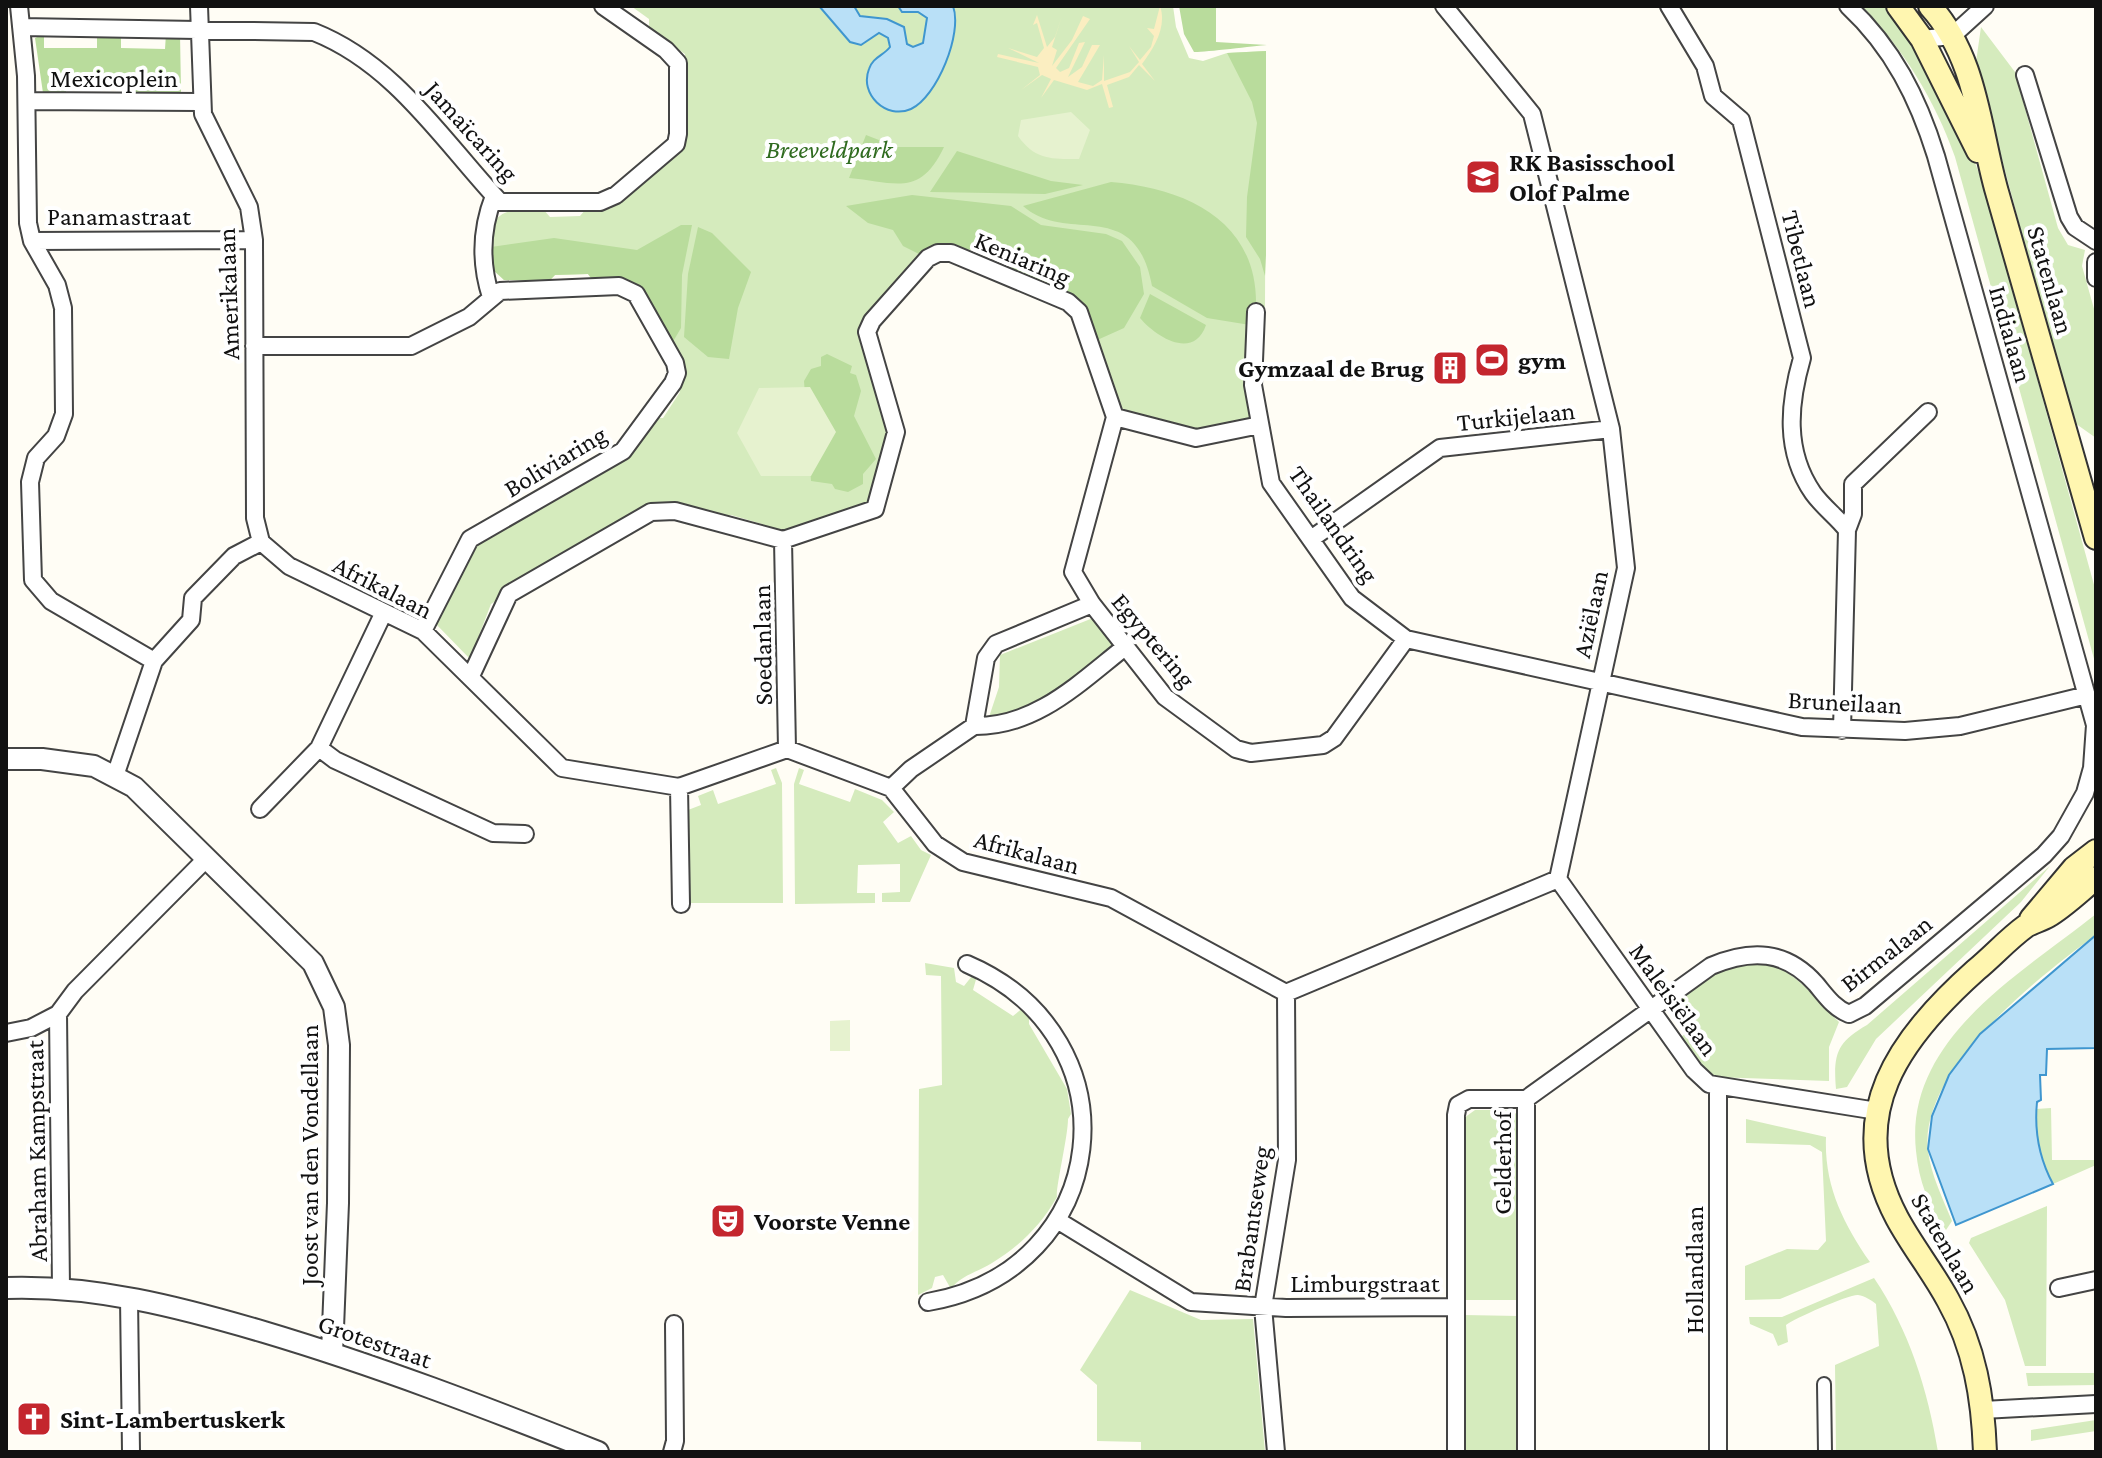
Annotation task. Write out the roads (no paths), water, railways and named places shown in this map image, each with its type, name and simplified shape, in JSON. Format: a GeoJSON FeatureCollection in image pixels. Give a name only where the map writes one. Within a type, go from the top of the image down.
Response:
{"type":"FeatureCollection","features":[{"type":"Feature","properties":{"kind":"main road","name":"Statenlaan"},"geometry":{"type":"LineString","coordinates":[[1898,6],[1922,39],[1992,177]]}},
{"type":"Feature","properties":{"kind":"main road","name":"Statenlaan"},"geometry":{"type":"LineString","coordinates":[[1937,8],[1969,75],[1992,177],[2096,538]]}},
{"type":"Feature","properties":{"kind":"main road","name":"Statenlaan"},"geometry":{"type":"LineString","coordinates":[[2027,925],[2035,911],[2074,868],[2096,851]]}},
{"type":"Feature","properties":{"kind":"main road","name":"Statenlaan"},"geometry":{"type":"LineString","coordinates":[[1985,1452],[1980,1380],[1955,1315],[1896,1216],[1883,1186],[1875,1152],[1877,1111],[1884,1086],[1904,1046],[1942,1001],[2027,925],[2050,915],[2096,878]]}},
{"type":"Feature","properties":{"kind":"street"},"geometry":{"type":"LineString","coordinates":[[19,6],[27,101],[28,223],[32,241],[57,285],[63,308],[64,414],[56,436],[36,458],[30,482],[33,580],[51,601],[154,661]]}},
{"type":"Feature","properties":{"kind":"street","name":"Amerikalaan"},"geometry":{"type":"LineString","coordinates":[[199,6],[200,102],[212,136],[249,207],[254,240],[255,518],[261,542]]}},
{"type":"Feature","properties":{"kind":"street","name":"Jamaïcaring"},"geometry":{"type":"LineString","coordinates":[[199,29],[299,30],[330,39],[402,90],[500,202],[600,202],[616,195],[676,144],[678,63],[673,55],[603,6]]}},
{"type":"Feature","properties":{"kind":"street","name":"Aziëlaan"},"geometry":{"type":"LineString","coordinates":[[1444,6],[1532,114],[1611,429],[1626,568],[1558,879]]}},
{"type":"Feature","properties":{"kind":"street","name":"Tibetlaan"},"geometry":{"type":"LineString","coordinates":[[1669,6],[1705,66],[1713,96],[1741,120],[1802,358],[1794,386],[1792,442],[1811,491],[1847,530]]}},
{"type":"Feature","properties":{"kind":"street","name":"Indialaan"},"geometry":{"type":"LineString","coordinates":[[1848,6],[1893,57],[1925,120],[2087,695]]}},
{"type":"Feature","properties":{"kind":"street"},"geometry":{"type":"LineString","coordinates":[[1922,39],[1952,36],[1985,6]]}},
{"type":"Feature","properties":{"kind":"street"},"geometry":{"type":"LineString","coordinates":[[1922,39],[1937,8]]}},
{"type":"Feature","properties":{"kind":"street","name":"Mexicoplein"},"geometry":{"type":"LineString","coordinates":[[21,27],[199,29]]}},
{"type":"Feature","properties":{"kind":"street"},"geometry":{"type":"LineString","coordinates":[[2025,75],[2069,217],[2075,227],[2096,241]]}},
{"type":"Feature","properties":{"kind":"street","name":"Mexicoplein"},"geometry":{"type":"LineString","coordinates":[[27,101],[200,102]]}},
{"type":"Feature","properties":{"kind":"street"},"geometry":{"type":"LineString","coordinates":[[491,297],[485,277],[484,223],[494,196]]}},
{"type":"Feature","properties":{"kind":"street","name":"Panamastraat"},"geometry":{"type":"LineString","coordinates":[[32,241],[254,240]]}},
{"type":"Feature","properties":{"kind":"street","name":"Keniaring"},"geometry":{"type":"LineString","coordinates":[[783,540],[870,512],[879,502],[896,421],[867,332],[872,321],[928,258],[938,253],[951,253],[1068,302],[1079,312],[1115,417]]}},
{"type":"Feature","properties":{"kind":"street"},"geometry":{"type":"LineString","coordinates":[[2096,262],[2096,278]]}},
{"type":"Feature","properties":{"kind":"street","name":"Boliviaring"},"geometry":{"type":"LineString","coordinates":[[254,346],[411,346],[469,317],[491,297],[517,288],[630,288],[669,351],[677,373],[623,451],[470,539],[423,631]]}},
{"type":"Feature","properties":{"kind":"street","name":"Thailandring"},"geometry":{"type":"LineString","coordinates":[[1256,312],[1253,385],[1271,483],[1352,598],[1406,639],[1600,683]]}},
{"type":"Feature","properties":{"kind":"street"},"geometry":{"type":"LineString","coordinates":[[1842,730],[1847,530],[1853,514],[1853,484],[1928,412]]}},
{"type":"Feature","properties":{"kind":"street"},"geometry":{"type":"LineString","coordinates":[[1115,417],[1196,438],[1260,425]]}},
{"type":"Feature","properties":{"kind":"street","name":"Egyptering"},"geometry":{"type":"LineString","coordinates":[[1115,417],[1073,562],[1077,582],[1165,697],[1236,749],[1251,753],[1323,745],[1334,738],[1406,639]]}},
{"type":"Feature","properties":{"kind":"street","name":"Turkijelaan"},"geometry":{"type":"LineString","coordinates":[[1311,539],[1440,448],[1611,429]]}},
{"type":"Feature","properties":{"kind":"street"},"geometry":{"type":"LineString","coordinates":[[471,676],[509,594],[651,512],[675,511],[783,540]]}},
{"type":"Feature","properties":{"kind":"street","name":"Soedanlaan"},"geometry":{"type":"LineString","coordinates":[[783,540],[787,749]]}},
{"type":"Feature","properties":{"kind":"street"},"geometry":{"type":"LineString","coordinates":[[115,776],[154,661],[191,620],[193,598],[234,556],[261,542]]}},
{"type":"Feature","properties":{"kind":"street","name":"Afrikalaan"},"geometry":{"type":"LineString","coordinates":[[261,542],[289,566],[423,631],[562,768],[679,787],[787,749]]}},
{"type":"Feature","properties":{"kind":"street"},"geometry":{"type":"LineString","coordinates":[[974,726],[986,658],[996,644],[1092,604]]}},
{"type":"Feature","properties":{"kind":"street"},"geometry":{"type":"LineString","coordinates":[[260,809],[319,748],[384,612]]}},
{"type":"Feature","properties":{"kind":"street"},"geometry":{"type":"LineString","coordinates":[[787,749],[891,788],[911,769],[974,726],[995,727],[1048,708],[1125,647]]}},
{"type":"Feature","properties":{"kind":"street","name":"Bruneilaan"},"geometry":{"type":"LineString","coordinates":[[1600,683],[1755,719],[1842,730],[1905,731],[1960,726],[2087,695]]}},
{"type":"Feature","properties":{"kind":"street","name":"Birmalaan"},"geometry":{"type":"LineString","coordinates":[[1526,1099],[1711,966],[1754,954],[1776,956],[1798,967],[1837,1009],[1849,1014],[1865,1006],[2035,863],[2061,836],[2079,808],[2092,768],[2095,725],[2087,695]]}},
{"type":"Feature","properties":{"kind":"street"},"geometry":{"type":"LineString","coordinates":[[319,748],[335,760],[493,833],[525,834]]}},
{"type":"Feature","properties":{"kind":"street","name":"Joost van den Vondellaan"},"geometry":{"type":"LineString","coordinates":[[6,759],[65,761],[94,766],[115,776],[148,798],[313,963],[334,1007],[339,1045],[332,1353]]}},
{"type":"Feature","properties":{"kind":"street"},"geometry":{"type":"LineString","coordinates":[[679,787],[681,904]]}},
{"type":"Feature","properties":{"kind":"street","name":"Afrikalaan"},"geometry":{"type":"LineString","coordinates":[[891,788],[935,844],[963,862],[1111,898],[1286,993]]}},
{"type":"Feature","properties":{"kind":"street","name":"Abraham Kampstraat"},"geometry":{"type":"LineString","coordinates":[[6,1033],[31,1028],[58,1014],[75,991],[207,858]]}},
{"type":"Feature","properties":{"kind":"street"},"geometry":{"type":"LineString","coordinates":[[1286,993],[1558,879]]}},
{"type":"Feature","properties":{"kind":"street","name":"Maleisiëlaan"},"geometry":{"type":"LineString","coordinates":[[1558,879],[1694,1070],[1718,1088],[1877,1111]]}},
{"type":"Feature","properties":{"kind":"street"},"geometry":{"type":"LineString","coordinates":[[928,1302],[950,1298],[992,1281],[1029,1255],[1057,1220],[1076,1180],[1081,1158],[1083,1114],[1073,1070],[1054,1031],[1024,997],[1007,984],[967,964]]}},
{"type":"Feature","properties":{"kind":"street","name":"Brabantseweg"},"geometry":{"type":"LineString","coordinates":[[1276,1452],[1263,1307],[1287,1160],[1286,993]]}},
{"type":"Feature","properties":{"kind":"street","name":"Abraham Kampstraat"},"geometry":{"type":"LineString","coordinates":[[58,1014],[61,1288]]}},
{"type":"Feature","properties":{"kind":"street","name":"Hollandlaan"},"geometry":{"type":"LineString","coordinates":[[1718,1088],[1718,1452]]}},
{"type":"Feature","properties":{"kind":"street","name":"Gelderhof"},"geometry":{"type":"LineString","coordinates":[[1456,1452],[1458,1105],[1469,1099],[1526,1099],[1526,1452]]}},
{"type":"Feature","properties":{"kind":"street","name":"Limburgstraat"},"geometry":{"type":"LineString","coordinates":[[1057,1220],[1175,1296],[1207,1305],[1456,1307]]}},
{"type":"Feature","properties":{"kind":"street"},"geometry":{"type":"LineString","coordinates":[[2059,1288],[2096,1280]]}},
{"type":"Feature","properties":{"kind":"street","name":"Grotestraat"},"geometry":{"type":"LineString","coordinates":[[6,1288],[61,1288],[176,1305],[385,1369],[598,1452]]}},
{"type":"Feature","properties":{"kind":"street"},"geometry":{"type":"LineString","coordinates":[[129,1298],[131,1452]]}},
{"type":"Feature","properties":{"kind":"street"},"geometry":{"type":"LineString","coordinates":[[672,1452],[675,1441],[674,1324]]}},
{"type":"Feature","properties":{"kind":"street"},"geometry":{"type":"LineString","coordinates":[[1824,1384],[1825,1452]]}},
{"type":"Feature","properties":{"kind":"street"},"geometry":{"type":"LineString","coordinates":[[1983,1410],[2096,1404]]}},
{"type":"Feature","properties":{"kind":"water"},"geometry":{"type":"Polygon","coordinates":[[[819,6],[854,6],[860,16],[887,19],[904,27],[907,44],[913,47],[923,43],[927,18],[918,12],[902,12],[898,6],[953,6],[955,18],[951,47],[930,92],[911,109],[892,111],[884,108],[871,96],[867,78],[873,62],[890,47],[888,38],[879,33],[861,45],[850,42],[819,6]]]}},
{"type":"Feature","properties":{"kind":"water"},"geometry":{"type":"Polygon","coordinates":[[[2096,935],[2096,1048],[2047,1049],[2046,1075],[2040,1075],[2037,1134],[2041,1155],[2053,1184],[1956,1225],[1928,1149],[1932,1116],[1949,1075],[1980,1034],[2096,935]]]}},
{"type":"Feature","properties":{"kind":"place","name":"RK Basisschool Olof Palme"},"geometry":{"type":"Point","coordinates":[1483,177]}},
{"type":"Feature","properties":{"kind":"place","name":"gym"},"geometry":{"type":"Point","coordinates":[1492,360]}},
{"type":"Feature","properties":{"kind":"place","name":"Gymzaal de Brug"},"geometry":{"type":"Point","coordinates":[1450,368]}},
{"type":"Feature","properties":{"kind":"place","name":"Voorste Venne"},"geometry":{"type":"Point","coordinates":[728,1221]}},
{"type":"Feature","properties":{"kind":"place","name":"Sint-Lambertuskerk"},"geometry":{"type":"Point","coordinates":[34,1419]}},
{"type":"Feature","properties":{"kind":"park label","name":"Breeveldpark"},"geometry":{"type":"Point","coordinates":[829,149]}}]}
